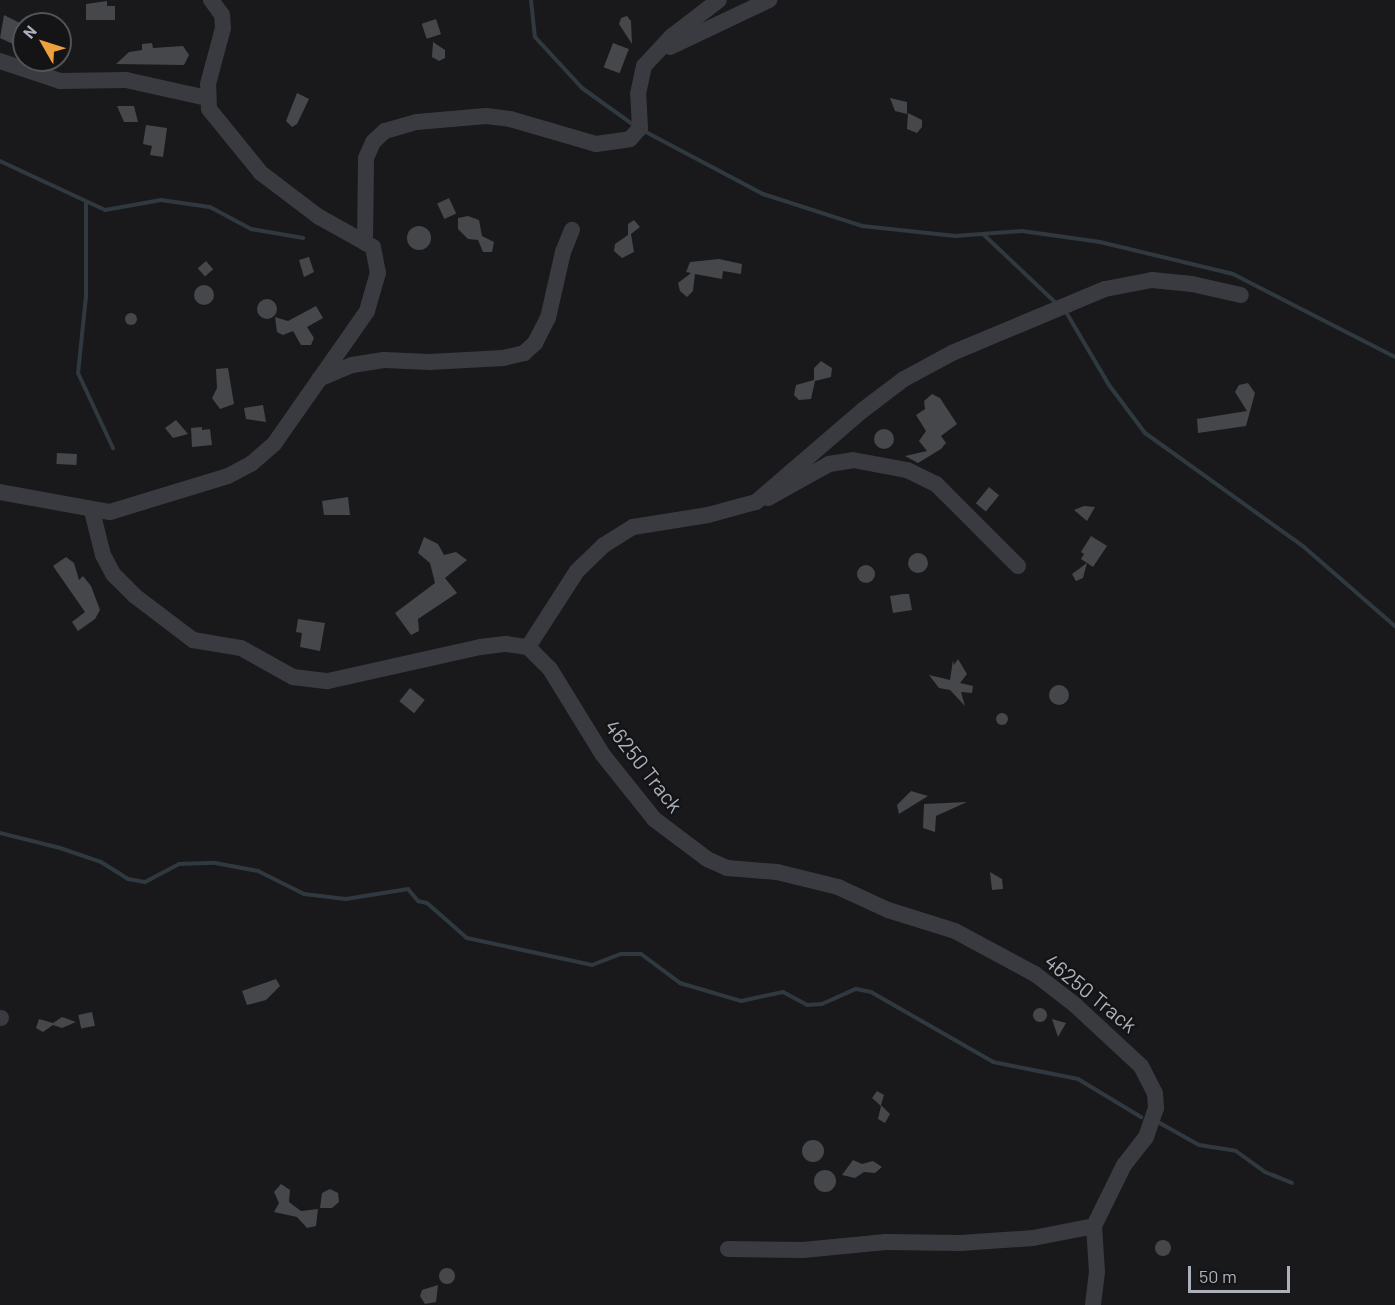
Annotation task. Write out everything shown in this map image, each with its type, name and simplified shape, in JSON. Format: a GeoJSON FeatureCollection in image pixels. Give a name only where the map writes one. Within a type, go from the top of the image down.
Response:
{"type":"FeatureCollection","features":[{"type":"Feature","properties":{"kind":"street"},"geometry":{"type":"LineString","coordinates":[[0,492],[93,511],[110,512],[207,485],[251,464],[274,444],[318,380],[362,323],[374,293],[377,256],[365,243],[319,217],[261,173],[213,116],[207,98],[223,28],[222,15],[211,0]]}},
{"type":"Feature","properties":{"kind":"street"},"geometry":{"type":"LineString","coordinates":[[365,243],[366,158],[374,142],[385,131],[417,122],[486,116],[510,118],[586,142],[618,143],[630,139],[640,128],[639,81],[651,58],[720,0]]}},
{"type":"Feature","properties":{"kind":"street"},"geometry":{"type":"LineString","coordinates":[[651,58],[769,0]]}},
{"type":"Feature","properties":{"kind":"street"},"geometry":{"type":"LineString","coordinates":[[0,61],[60,81],[126,80],[207,98]]}},
{"type":"Feature","properties":{"kind":"street"},"geometry":{"type":"LineString","coordinates":[[318,380],[352,365],[384,360],[429,362],[503,358],[525,353],[536,343],[548,318],[563,252],[572,230]]}},
{"type":"Feature","properties":{"kind":"street"},"geometry":{"type":"LineString","coordinates":[[756,502],[904,379],[1012,326],[1105,289],[1152,280],[1192,284],[1241,295]]}},
{"type":"Feature","properties":{"kind":"street"},"geometry":{"type":"LineString","coordinates":[[93,511],[103,555],[113,574],[135,596],[193,640],[240,648],[293,676],[328,681],[480,648],[506,644],[528,647],[577,571],[604,544],[633,527],[708,516],[775,496],[829,464],[853,460],[907,470],[936,484],[1018,566]]}},
{"type":"Feature","properties":{"kind":"street","name":"46250 Track"},"geometry":{"type":"LineString","coordinates":[[528,647],[550,669],[603,755],[654,819],[707,859],[727,868],[777,872],[838,887],[888,910],[955,930],[1035,974],[1124,1047],[1150,1079],[1156,1108],[1146,1137],[1118,1175],[1094,1226],[1097,1272],[1093,1305]]}},
{"type":"Feature","properties":{"kind":"street"},"geometry":{"type":"LineString","coordinates":[[728,1249],[803,1250],[886,1242],[961,1243],[1033,1238],[1094,1226]]}},
{"type":"Feature","properties":{"kind":"building"},"geometry":{"type":"Polygon","coordinates":[[[107,1],[107,6],[115,6],[115,20],[86,20],[86,4],[107,1]]]}},
{"type":"Feature","properties":{"kind":"building"},"geometry":{"type":"Polygon","coordinates":[[[4,15],[12,19],[12,44],[0,38],[4,15]]]}},
{"type":"Feature","properties":{"kind":"building"},"geometry":{"type":"Polygon","coordinates":[[[627,16],[631,21],[632,44],[619,24],[621,18],[627,16]]]}},
{"type":"Feature","properties":{"kind":"building"},"geometry":{"type":"Polygon","coordinates":[[[436,19],[441,34],[427,39],[422,24],[436,19]]]}},
{"type":"Feature","properties":{"kind":"building"},"geometry":{"type":"Polygon","coordinates":[[[433,42],[445,50],[445,58],[439,61],[432,57],[433,42]]]}},
{"type":"Feature","properties":{"kind":"building"},"geometry":{"type":"Polygon","coordinates":[[[152,43],[153,48],[183,46],[189,55],[184,65],[116,64],[129,52],[142,50],[142,44],[152,43]]]}},
{"type":"Feature","properties":{"kind":"building"},"geometry":{"type":"Polygon","coordinates":[[[613,43],[629,49],[620,73],[604,67],[613,43]]]}},
{"type":"Feature","properties":{"kind":"building"},"geometry":{"type":"Polygon","coordinates":[[[297,93],[309,99],[297,124],[292,127],[286,121],[297,93]]]}},
{"type":"Feature","properties":{"kind":"building"},"geometry":{"type":"Polygon","coordinates":[[[890,98],[907,102],[907,114],[895,111],[890,98]]]}},
{"type":"Feature","properties":{"kind":"building"},"geometry":{"type":"Polygon","coordinates":[[[117,106],[134,106],[138,122],[124,122],[117,106]]]}},
{"type":"Feature","properties":{"kind":"building"},"geometry":{"type":"Polygon","coordinates":[[[908,113],[922,120],[922,127],[917,133],[907,129],[908,113]]]}},
{"type":"Feature","properties":{"kind":"building"},"geometry":{"type":"Polygon","coordinates":[[[146,125],[167,128],[163,157],[150,155],[152,146],[143,144],[146,125]]]}},
{"type":"Feature","properties":{"kind":"building"},"geometry":{"type":"Polygon","coordinates":[[[449,198],[456,213],[444,219],[437,203],[449,198]]]}},
{"type":"Feature","properties":{"kind":"building"},"geometry":{"type":"Polygon","coordinates":[[[468,216],[479,220],[482,236],[494,242],[492,252],[483,252],[478,240],[468,239],[458,229],[458,218],[468,216]]]}},
{"type":"Feature","properties":{"kind":"building"},"geometry":{"type":"Polygon","coordinates":[[[634,220],[640,227],[631,234],[634,252],[622,258],[614,251],[615,244],[628,235],[628,224],[634,220]]]}},
{"type":"Feature","properties":{"kind":"building"},"geometry":{"type":"Polygon","coordinates":[[[419,226],[427,230],[431,238],[427,246],[419,250],[411,246],[407,238],[411,230],[419,226]]]}},
{"type":"Feature","properties":{"kind":"building"},"geometry":{"type":"Polygon","coordinates":[[[309,257],[314,272],[304,277],[299,260],[309,257]]]}},
{"type":"Feature","properties":{"kind":"building"},"geometry":{"type":"Polygon","coordinates":[[[719,259],[742,264],[741,274],[723,271],[722,279],[695,274],[693,291],[687,297],[680,291],[678,283],[691,273],[686,272],[690,262],[719,259]]]}},
{"type":"Feature","properties":{"kind":"building"},"geometry":{"type":"Polygon","coordinates":[[[206,261],[213,269],[205,277],[198,268],[206,261]]]}},
{"type":"Feature","properties":{"kind":"building"},"geometry":{"type":"Polygon","coordinates":[[[204,285],[211,288],[214,295],[211,302],[204,305],[197,302],[194,295],[197,288],[204,285]]]}},
{"type":"Feature","properties":{"kind":"building"},"geometry":{"type":"Polygon","coordinates":[[[267,299],[274,302],[277,309],[274,316],[267,319],[260,316],[257,309],[260,302],[267,299]]]}},
{"type":"Feature","properties":{"kind":"building"},"geometry":{"type":"Polygon","coordinates":[[[316,306],[323,318],[307,327],[314,338],[311,345],[301,345],[293,331],[283,335],[277,332],[275,317],[288,321],[316,306]]]}},
{"type":"Feature","properties":{"kind":"building"},"geometry":{"type":"Polygon","coordinates":[[[133,313],[136,314],[136,324],[129,325],[126,324],[125,317],[126,314],[133,313]]]}},
{"type":"Feature","properties":{"kind":"building"},"geometry":{"type":"Polygon","coordinates":[[[821,361],[832,368],[831,377],[815,381],[811,399],[799,400],[794,395],[796,385],[814,380],[814,368],[821,361]]]}},
{"type":"Feature","properties":{"kind":"building"},"geometry":{"type":"Polygon","coordinates":[[[228,368],[234,404],[220,409],[212,398],[217,388],[216,369],[228,368]]]}},
{"type":"Feature","properties":{"kind":"building"},"geometry":{"type":"Polygon","coordinates":[[[1248,383],[1255,393],[1246,426],[1198,433],[1197,419],[1247,411],[1235,392],[1239,385],[1248,383]]]}},
{"type":"Feature","properties":{"kind":"building"},"geometry":{"type":"Polygon","coordinates":[[[932,394],[940,398],[957,424],[941,436],[946,443],[941,449],[918,463],[905,456],[927,451],[919,441],[926,431],[916,415],[925,409],[924,401],[932,394]]]}},
{"type":"Feature","properties":{"kind":"building"},"geometry":{"type":"Polygon","coordinates":[[[263,405],[266,422],[246,419],[244,408],[263,405]]]}},
{"type":"Feature","properties":{"kind":"building"},"geometry":{"type":"Polygon","coordinates":[[[176,420],[188,434],[173,438],[165,428],[176,420]]]}},
{"type":"Feature","properties":{"kind":"building"},"geometry":{"type":"Polygon","coordinates":[[[202,427],[202,430],[210,429],[212,445],[192,447],[191,428],[202,427]]]}},
{"type":"Feature","properties":{"kind":"building"},"geometry":{"type":"Polygon","coordinates":[[[884,429],[891,432],[894,439],[891,446],[884,449],[877,446],[874,439],[877,432],[884,429]]]}},
{"type":"Feature","properties":{"kind":"building"},"geometry":{"type":"Polygon","coordinates":[[[57,453],[77,454],[76,465],[56,464],[57,453]]]}},
{"type":"Feature","properties":{"kind":"building"},"geometry":{"type":"Polygon","coordinates":[[[989,487],[999,495],[986,512],[976,503],[989,487]]]}},
{"type":"Feature","properties":{"kind":"building"},"geometry":{"type":"Polygon","coordinates":[[[348,497],[350,515],[324,515],[322,501],[348,497]]]}},
{"type":"Feature","properties":{"kind":"building"},"geometry":{"type":"Polygon","coordinates":[[[1084,506],[1095,507],[1087,521],[1074,510],[1084,506]]]}},
{"type":"Feature","properties":{"kind":"building"},"geometry":{"type":"Polygon","coordinates":[[[1091,536],[1107,546],[1093,567],[1081,559],[1084,554],[1081,552],[1091,536]]]}},
{"type":"Feature","properties":{"kind":"building"},"geometry":{"type":"Polygon","coordinates":[[[424,537],[438,544],[444,555],[456,552],[467,560],[445,578],[457,593],[418,619],[419,631],[411,635],[395,613],[435,583],[430,563],[418,553],[424,537]]]}},
{"type":"Feature","properties":{"kind":"building"},"geometry":{"type":"Polygon","coordinates":[[[918,553],[925,556],[928,563],[925,570],[918,573],[911,570],[908,563],[911,556],[918,553]]]}},
{"type":"Feature","properties":{"kind":"building"},"geometry":{"type":"Polygon","coordinates":[[[66,557],[74,563],[79,580],[83,576],[91,586],[100,610],[95,619],[78,631],[72,622],[85,612],[53,566],[66,557]]]}},
{"type":"Feature","properties":{"kind":"building"},"geometry":{"type":"Polygon","coordinates":[[[1087,563],[1083,578],[1076,581],[1072,574],[1087,563]]]}},
{"type":"Feature","properties":{"kind":"building"},"geometry":{"type":"Polygon","coordinates":[[[862,565],[870,565],[875,570],[873,581],[862,583],[857,578],[857,570],[862,565]]]}},
{"type":"Feature","properties":{"kind":"building"},"geometry":{"type":"Polygon","coordinates":[[[909,594],[912,610],[893,613],[890,596],[909,594]]]}},
{"type":"Feature","properties":{"kind":"building"},"geometry":{"type":"Polygon","coordinates":[[[298,619],[325,623],[320,651],[300,647],[302,633],[296,632],[298,619]]]}},
{"type":"Feature","properties":{"kind":"building"},"geometry":{"type":"Polygon","coordinates":[[[958,659],[967,674],[960,683],[973,686],[972,693],[961,692],[965,706],[950,690],[939,688],[929,675],[950,680],[953,660],[954,665],[958,659]]]}},
{"type":"Feature","properties":{"kind":"building"},"geometry":{"type":"Polygon","coordinates":[[[1059,685],[1066,688],[1069,695],[1066,702],[1059,705],[1052,702],[1049,695],[1052,688],[1059,685]]]}},
{"type":"Feature","properties":{"kind":"building"},"geometry":{"type":"Polygon","coordinates":[[[410,688],[425,700],[414,713],[399,701],[410,688]]]}},
{"type":"Feature","properties":{"kind":"building"},"geometry":{"type":"Polygon","coordinates":[[[1004,713],[1008,719],[1004,725],[1000,725],[996,717],[1004,713]]]}},
{"type":"Feature","properties":{"kind":"building"},"geometry":{"type":"Polygon","coordinates":[[[911,791],[928,796],[899,814],[897,805],[911,791]]]}},
{"type":"Feature","properties":{"kind":"building"},"geometry":{"type":"Polygon","coordinates":[[[967,802],[936,816],[935,832],[923,828],[924,804],[967,802]]]}},
{"type":"Feature","properties":{"kind":"building"},"geometry":{"type":"Polygon","coordinates":[[[990,872],[1002,879],[1003,889],[992,890],[990,872]]]}},
{"type":"Feature","properties":{"kind":"building"},"geometry":{"type":"Polygon","coordinates":[[[276,979],[280,986],[266,1000],[247,1005],[242,991],[276,979]]]}},
{"type":"Feature","properties":{"kind":"building"},"geometry":{"type":"Polygon","coordinates":[[[1037,1008],[1043,1008],[1047,1015],[1043,1022],[1037,1022],[1033,1018],[1033,1012],[1037,1008]]]}},
{"type":"Feature","properties":{"kind":"building"},"geometry":{"type":"Polygon","coordinates":[[[92,1012],[95,1026],[81,1029],[78,1015],[92,1012]]]}},
{"type":"Feature","properties":{"kind":"building"},"geometry":{"type":"Polygon","coordinates":[[[62,1017],[76,1022],[62,1028],[53,1025],[43,1032],[36,1028],[39,1019],[53,1023],[62,1017]]]}},
{"type":"Feature","properties":{"kind":"building"},"geometry":{"type":"Polygon","coordinates":[[[1052,1019],[1066,1023],[1058,1037],[1052,1019]]]}},
{"type":"Feature","properties":{"kind":"building"},"geometry":{"type":"Polygon","coordinates":[[[877,1091],[884,1095],[881,1105],[890,1114],[885,1123],[878,1119],[881,1106],[872,1098],[877,1091]]]}},
{"type":"Feature","properties":{"kind":"building"},"geometry":{"type":"Polygon","coordinates":[[[813,1140],[823,1147],[824,1151],[817,1161],[813,1162],[803,1155],[802,1151],[809,1141],[813,1140]]]}},
{"type":"Feature","properties":{"kind":"building"},"geometry":{"type":"Polygon","coordinates":[[[853,1160],[862,1164],[873,1161],[882,1167],[875,1173],[864,1172],[855,1178],[842,1175],[853,1160]]]}},
{"type":"Feature","properties":{"kind":"building"},"geometry":{"type":"Polygon","coordinates":[[[825,1170],[833,1173],[836,1181],[833,1189],[825,1192],[817,1189],[814,1181],[817,1173],[825,1170]]]}},
{"type":"Feature","properties":{"kind":"building"},"geometry":{"type":"Polygon","coordinates":[[[281,1184],[290,1190],[289,1202],[301,1211],[318,1209],[316,1226],[307,1228],[297,1217],[274,1212],[279,1203],[274,1192],[281,1184]]]}},
{"type":"Feature","properties":{"kind":"building"},"geometry":{"type":"Polygon","coordinates":[[[330,1189],[338,1193],[339,1202],[332,1208],[320,1208],[322,1193],[330,1189]]]}},
{"type":"Feature","properties":{"kind":"building"},"geometry":{"type":"Polygon","coordinates":[[[1160,1240],[1166,1240],[1171,1248],[1169,1254],[1160,1256],[1155,1251],[1155,1245],[1160,1240]]]}},
{"type":"Feature","properties":{"kind":"building"},"geometry":{"type":"Polygon","coordinates":[[[444,1268],[450,1268],[455,1276],[453,1282],[444,1284],[439,1279],[439,1273],[444,1268]]]}},
{"type":"Feature","properties":{"kind":"building"},"geometry":{"type":"Polygon","coordinates":[[[438,1285],[436,1302],[425,1304],[420,1296],[422,1290],[438,1285]]]}},
{"type":"Feature","properties":{"kind":"waterway"},"geometry":{"type":"LineString","coordinates":[[531,0],[535,37],[582,88],[635,126]]}},
{"type":"Feature","properties":{"kind":"waterway"},"geometry":{"type":"LineString","coordinates":[[644,131],[763,194],[862,226],[955,236],[1022,231],[1100,242],[1233,274],[1395,357]]}},
{"type":"Feature","properties":{"kind":"waterway"},"geometry":{"type":"LineString","coordinates":[[0,161],[105,210],[161,200],[210,207],[251,229],[303,238]]}},
{"type":"Feature","properties":{"kind":"waterway"},"geometry":{"type":"LineString","coordinates":[[86,202],[86,296],[78,373],[113,448]]}},
{"type":"Feature","properties":{"kind":"waterway"},"geometry":{"type":"LineString","coordinates":[[983,234],[1056,303]]}},
{"type":"Feature","properties":{"kind":"waterway"},"geometry":{"type":"LineString","coordinates":[[1066,312],[1109,385],[1145,433],[1304,547],[1395,626]]}},
{"type":"Feature","properties":{"kind":"waterway"},"geometry":{"type":"LineString","coordinates":[[0,833],[60,848],[101,862],[128,879],[145,882],[179,864],[215,863],[258,871],[304,894],[346,899],[408,889],[418,901],[427,903],[467,938],[592,965],[621,954],[641,954],[680,983],[741,1001],[783,992],[807,1005],[822,1004],[856,989],[871,992],[993,1062],[1078,1079],[1141,1117]]}},
{"type":"Feature","properties":{"kind":"waterway"},"geometry":{"type":"LineString","coordinates":[[1158,1122],[1199,1145],[1236,1151],[1265,1172],[1292,1183]]}}]}
